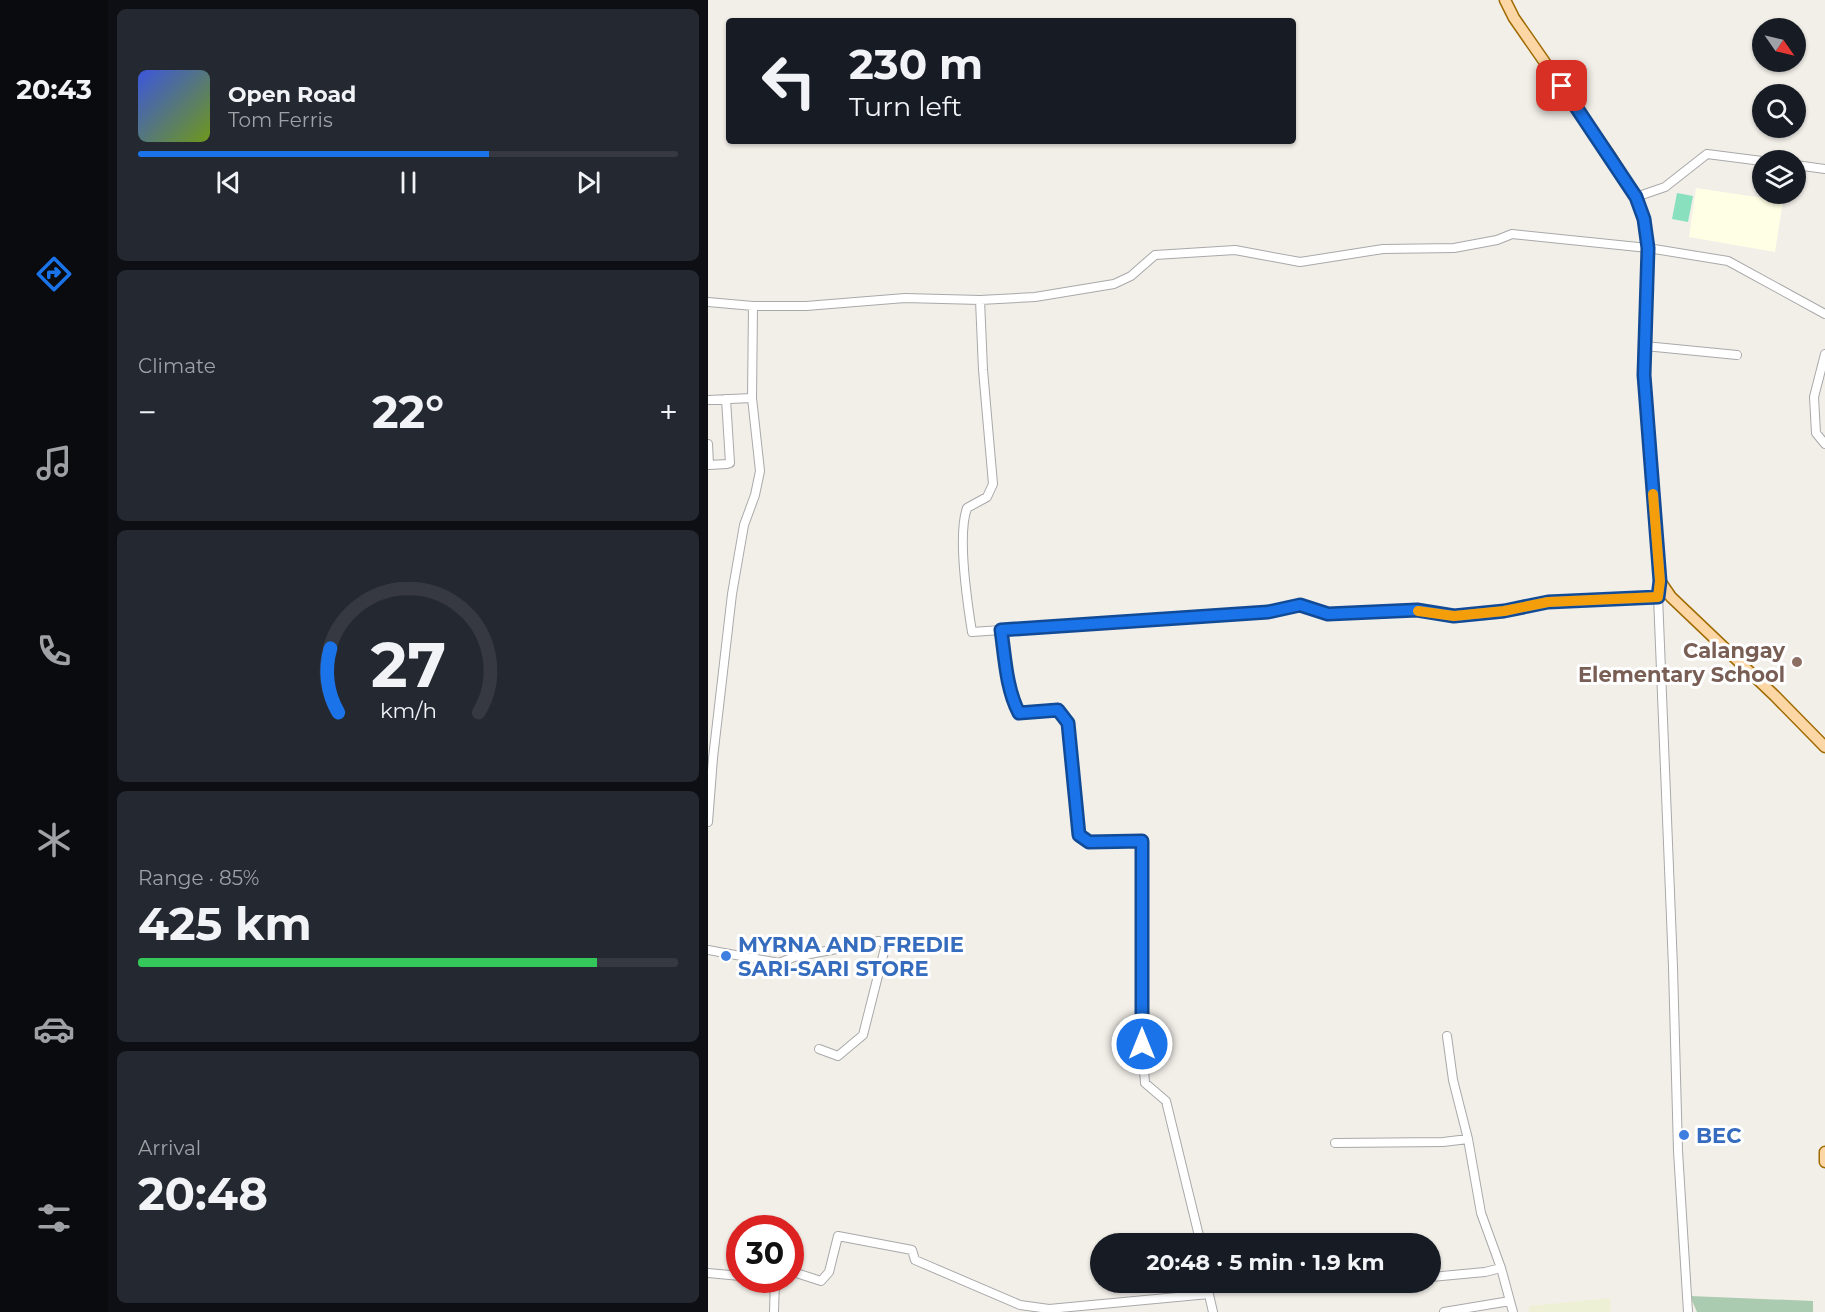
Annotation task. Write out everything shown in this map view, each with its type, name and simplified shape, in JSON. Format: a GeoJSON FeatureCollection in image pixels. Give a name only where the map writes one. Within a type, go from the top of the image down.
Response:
{"type":"FeatureCollection","features":[{"type":"Feature","properties":{"kind":"main road"},"geometry":{"type":"LineString","coordinates":[[1505,0],[1514,18],[1580,111],[1636,197],[1644,219],[1648,248],[1644,375],[1660,581],[1671,597],[1825,747]]}},
{"type":"Feature","properties":{"kind":"main road"},"geometry":{"type":"LineString","coordinates":[[1825,1152],[1825,1162]]}},
{"type":"Feature","properties":{"kind":"street"},"geometry":{"type":"LineString","coordinates":[[1636,197],[1665,187],[1707,154],[1752,160]]}},
{"type":"Feature","properties":{"kind":"street"},"geometry":{"type":"LineString","coordinates":[[1806,166],[1825,169]]}},
{"type":"Feature","properties":{"kind":"street"},"geometry":{"type":"LineString","coordinates":[[708,302],[753,306],[806,306],[905,298],[980,300],[1035,297],[1114,284],[1131,276],[1155,255],[1235,250],[1300,262],[1383,249],[1454,248],[1497,240],[1512,234],[1648,248],[1728,261],[1825,314]]}},
{"type":"Feature","properties":{"kind":"street"},"geometry":{"type":"LineString","coordinates":[[980,300],[983,370],[993,484],[987,496],[967,508],[962,520],[966,593],[972,632],[1268,612],[1300,605],[1328,614],[1417,610],[1454,616],[1504,611],[1548,602],[1671,597]]}},
{"type":"Feature","properties":{"kind":"street"},"geometry":{"type":"LineString","coordinates":[[708,822],[732,594],[744,525],[755,495],[760,471],[752,398],[753,306]]}},
{"type":"Feature","properties":{"kind":"street"},"geometry":{"type":"LineString","coordinates":[[1645,346],[1737,355]]}},
{"type":"Feature","properties":{"kind":"street"},"geometry":{"type":"LineString","coordinates":[[1825,354],[1814,397],[1816,433],[1825,444]]}},
{"type":"Feature","properties":{"kind":"street"},"geometry":{"type":"LineString","coordinates":[[708,400],[752,398]]}},
{"type":"Feature","properties":{"kind":"street"},"geometry":{"type":"LineString","coordinates":[[708,444],[709,465],[730,463],[726,399]]}},
{"type":"Feature","properties":{"kind":"street"},"geometry":{"type":"LineString","coordinates":[[1660,581],[1658,597],[1678,1151],[1688,1312]]}},
{"type":"Feature","properties":{"kind":"street"},"geometry":{"type":"LineString","coordinates":[[1001,630],[1008,678],[1019,713],[1058,710],[1068,723],[1079,835],[1089,842],[1142,841],[1142,1044],[1145,1083],[1166,1101],[1198,1233]]}},
{"type":"Feature","properties":{"kind":"street"},"geometry":{"type":"LineString","coordinates":[[708,950],[779,963],[794,957],[879,940],[886,944],[863,1035],[838,1056],[819,1049]]}},
{"type":"Feature","properties":{"kind":"street"},"geometry":{"type":"LineString","coordinates":[[1447,1036],[1453,1080],[1468,1139],[1481,1213],[1514,1312]]}},
{"type":"Feature","properties":{"kind":"street"},"geometry":{"type":"LineString","coordinates":[[1335,1143],[1443,1142],[1468,1139]]}},
{"type":"Feature","properties":{"kind":"street"},"geometry":{"type":"LineString","coordinates":[[804,1276],[821,1281],[829,1272],[838,1236],[912,1250],[915,1260],[1020,1305],[1049,1309],[1209,1294],[1213,1312]]}},
{"type":"Feature","properties":{"kind":"street"},"geometry":{"type":"LineString","coordinates":[[1441,1276],[1485,1272],[1501,1268]]}},
{"type":"Feature","properties":{"kind":"street"},"geometry":{"type":"LineString","coordinates":[[708,1273],[726,1275]]}},
{"type":"Feature","properties":{"kind":"street"},"geometry":{"type":"LineString","coordinates":[[774,1312],[775,1293]]}},
{"type":"Feature","properties":{"kind":"street"},"geometry":{"type":"LineString","coordinates":[[1444,1312],[1510,1301]]}},
{"type":"Feature","properties":{"kind":"shaded area"},"geometry":{"type":"Polygon","coordinates":[[[1696,188],[1752,196],[1752,204],[1783,204],[1775,252],[1689,237],[1696,188]]]}},
{"type":"Feature","properties":{"kind":"shaded area"},"geometry":{"type":"Polygon","coordinates":[[[1690,1296],[1813,1301],[1813,1312],[1697,1312],[1690,1296]]]}},
{"type":"Feature","properties":{"kind":"shaded area"},"geometry":{"type":"Polygon","coordinates":[[[1610,1298],[1611,1312],[1529,1312],[1529,1306],[1610,1298]]]}},
{"type":"Feature","properties":{"kind":"green space"},"geometry":{"type":"Polygon","coordinates":[[[1677,193],[1693,196],[1688,222],[1672,219],[1677,193]]]}},
{"type":"Feature","properties":{"kind":"slow traffic"},"geometry":{"type":"LineString","coordinates":[[1418,611],[1454,616],[1504,611],[1548,602],[1658,597],[1660,581],[1653,494]]}},
{"type":"Feature","properties":{"kind":"place","name":"Calangay Elementary School"},"geometry":{"type":"Point","coordinates":[1797,662]}},
{"type":"Feature","properties":{"kind":"place","name":"MYRNA AND FREDIE SARI-SARI STORE"},"geometry":{"type":"Point","coordinates":[726,956]}},
{"type":"Feature","properties":{"kind":"place","name":"BEC"},"geometry":{"type":"Point","coordinates":[1684,1135]}},
{"type":"Feature","properties":{"kind":"route"},"geometry":{"type":"LineString","coordinates":[[1142,1044],[1142,841],[1089,842],[1079,835],[1068,723],[1058,710],[1019,713],[1008,678],[1001,630],[1268,612],[1300,605],[1328,614],[1417,610],[1454,616],[1504,611],[1548,602],[1658,597],[1660,581],[1644,375],[1648,248],[1644,219],[1636,197],[1562,86]]}}]}
